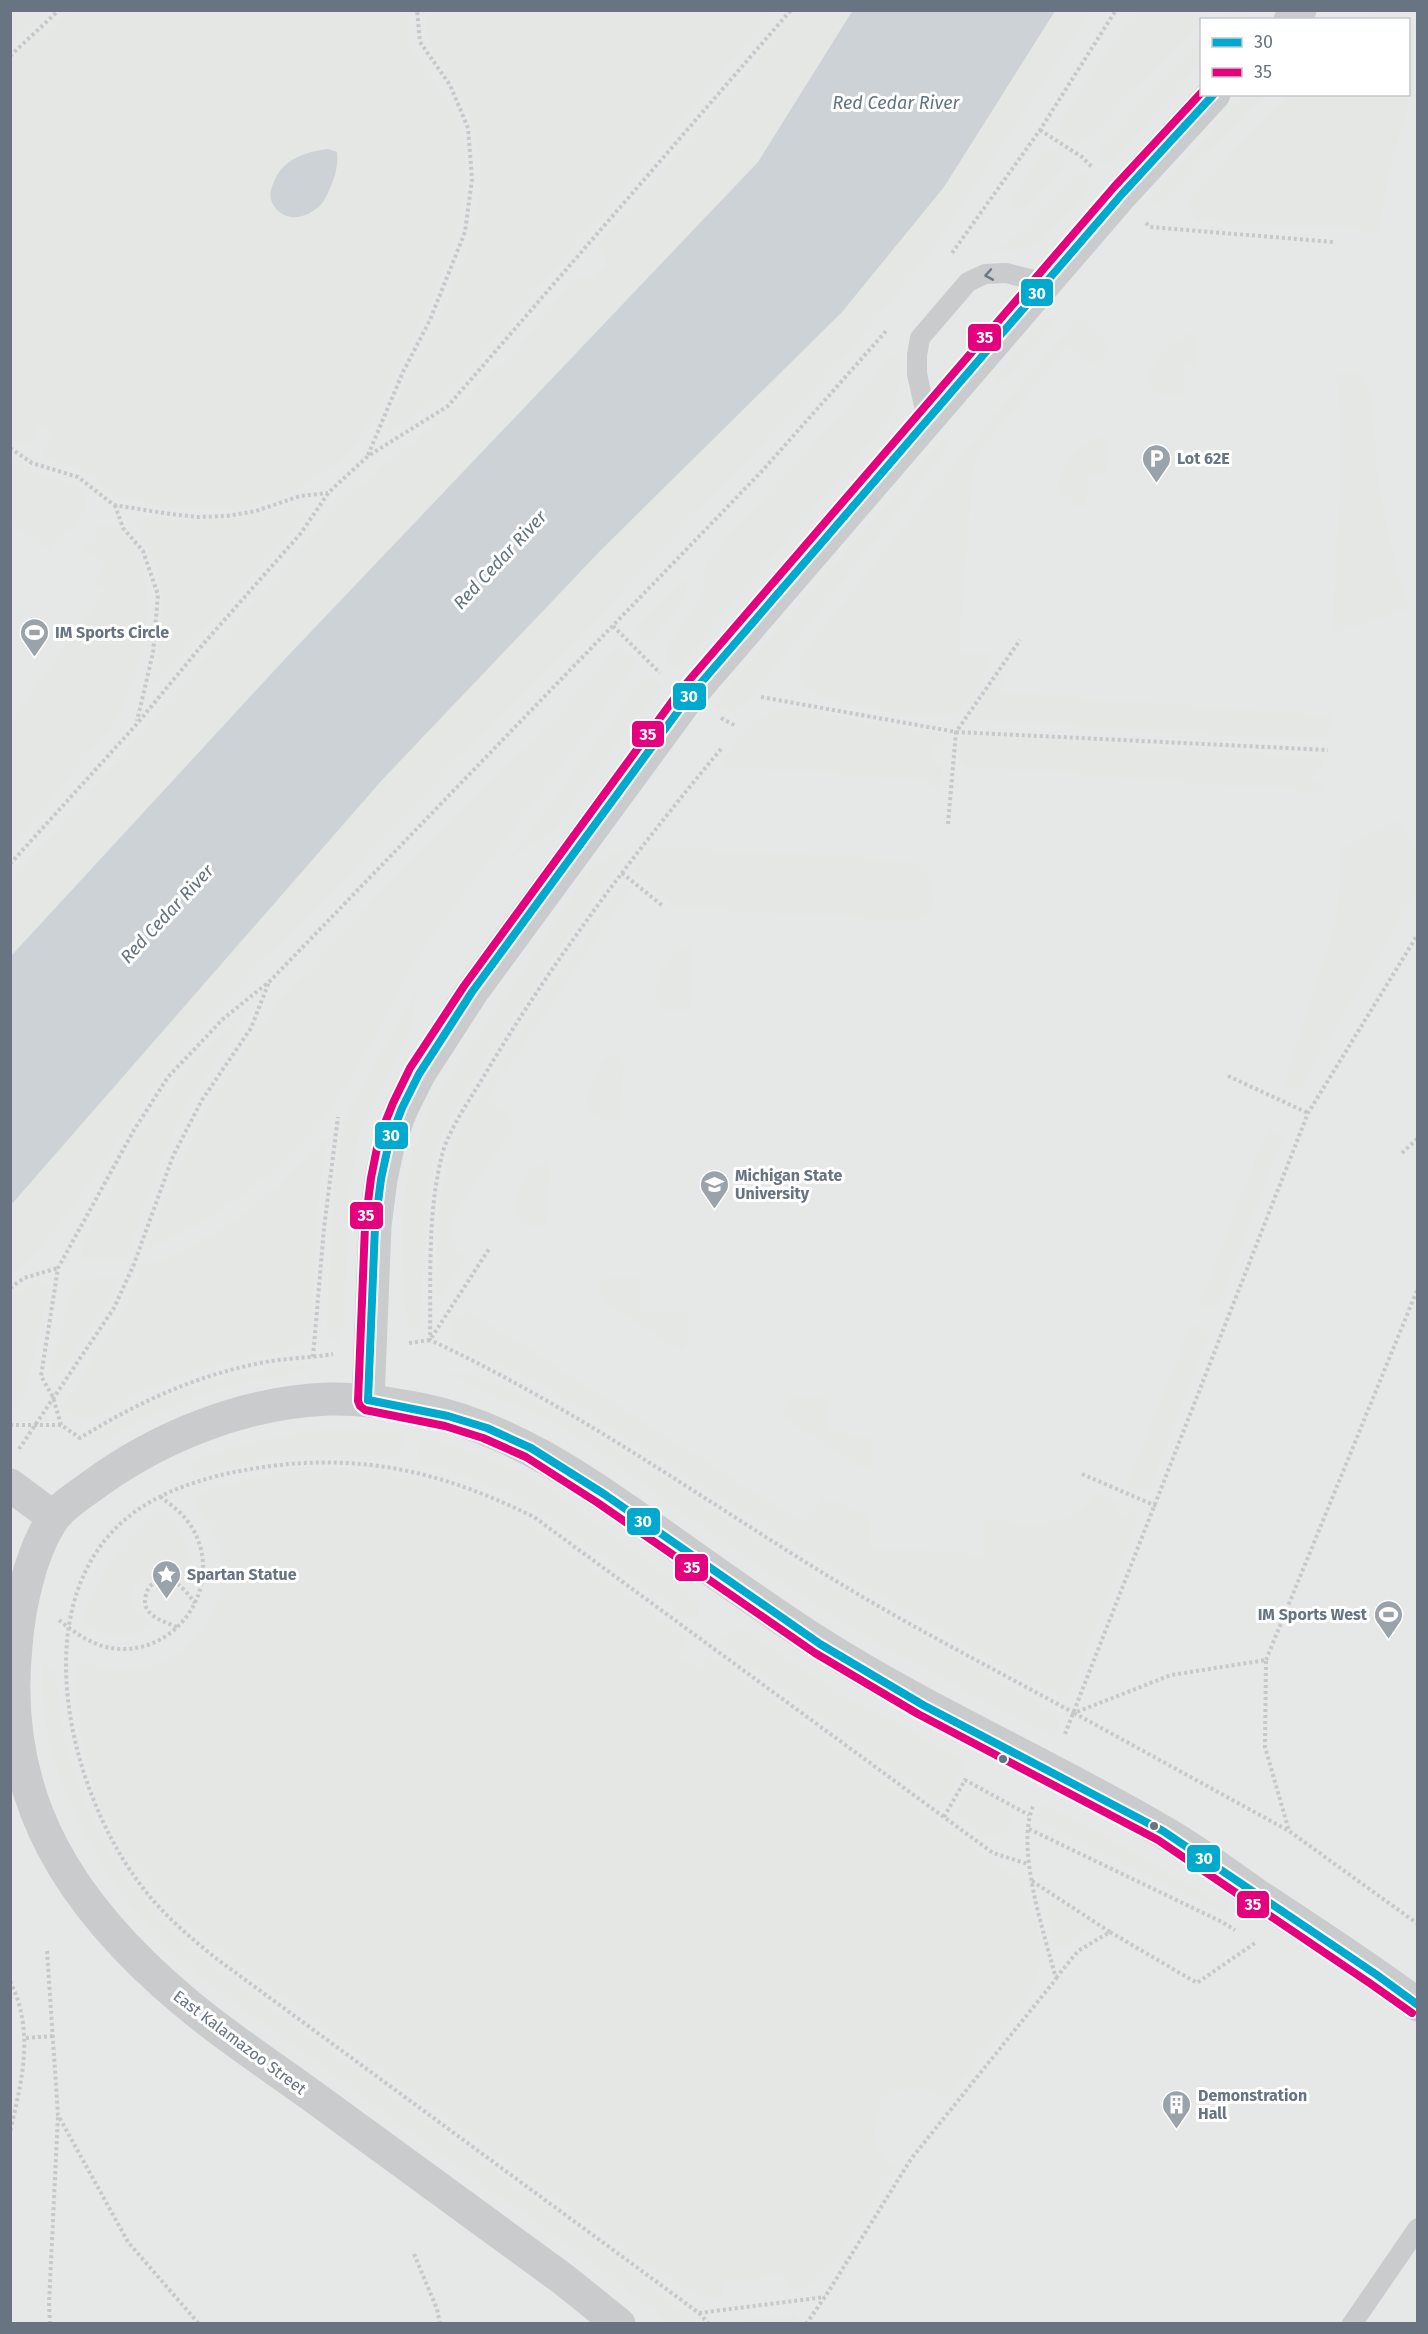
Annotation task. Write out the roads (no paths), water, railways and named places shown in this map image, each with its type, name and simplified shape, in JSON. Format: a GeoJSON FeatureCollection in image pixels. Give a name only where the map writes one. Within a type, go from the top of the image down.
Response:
{"type":"FeatureCollection","features":[{"type":"Feature","properties":{"kind":"street"},"geometry":{"type":"LineString","coordinates":[[368,1400],[375,1226],[381,1179],[389,1142],[402,1108],[419,1074],[472,992],[687,699],[1122,194],[1212,96]]}},
{"type":"Feature","properties":{"kind":"street"},"geometry":{"type":"LineString","coordinates":[[10,1485],[53,1517],[118,1467],[189,1431],[235,1415],[281,1404],[329,1399],[368,1400],[448,1416],[487,1428],[531,1448],[604,1494],[820,1644],[923,1705],[1163,1831],[1418,2005]]}},
{"type":"Feature","properties":{"kind":"street","name":"East Kalamazoo Street"},"geometry":{"type":"LineString","coordinates":[[53,1517],[37,1552],[18,1625],[13,1667],[14,1709],[19,1750],[29,1791],[62,1868],[85,1902],[115,1938],[187,2005],[562,2279],[619,2324]]}},
{"type":"Feature","properties":{"kind":"lane"},"geometry":{"type":"LineString","coordinates":[[927,419],[916,375],[921,338],[968,282],[985,274],[1006,273],[1046,283]]}},
{"type":"Feature","properties":{"kind":"lane"},"geometry":{"type":"LineString","coordinates":[[1352,2324],[1418,2228]]}},
{"type":"Feature","properties":{"kind":"water","name":"Red Cedar River"},"geometry":{"type":"Polygon","coordinates":[[[853,10],[1055,11],[944,187],[842,312],[600,551],[382,780],[11,1205],[11,956],[284,660],[758,162],[853,10]]]}},
{"type":"Feature","properties":{"kind":"water"},"geometry":{"type":"Polygon","coordinates":[[[328,149],[337,152],[337,163],[331,186],[322,203],[302,216],[287,216],[280,212],[272,203],[270,195],[282,168],[295,158],[328,149]]]}},
{"type":"Feature","properties":{"kind":"place","name":"Lot 62E"},"geometry":{"type":"Point","coordinates":[1156,484]}},
{"type":"Feature","properties":{"kind":"place","name":"IM Sports Circle"},"geometry":{"type":"Point","coordinates":[34,658]}},
{"type":"Feature","properties":{"kind":"place","name":"Michigan State University"},"geometry":{"type":"Point","coordinates":[714,1210]}},
{"type":"Feature","properties":{"kind":"place","name":"Spartan Statue"},"geometry":{"type":"Point","coordinates":[166,1600]}},
{"type":"Feature","properties":{"kind":"place","name":"IM Sports West"},"geometry":{"type":"Point","coordinates":[1388,1640]}},
{"type":"Feature","properties":{"kind":"place","name":"Demonstration Hall"},"geometry":{"type":"Point","coordinates":[1177,2130]}}]}
